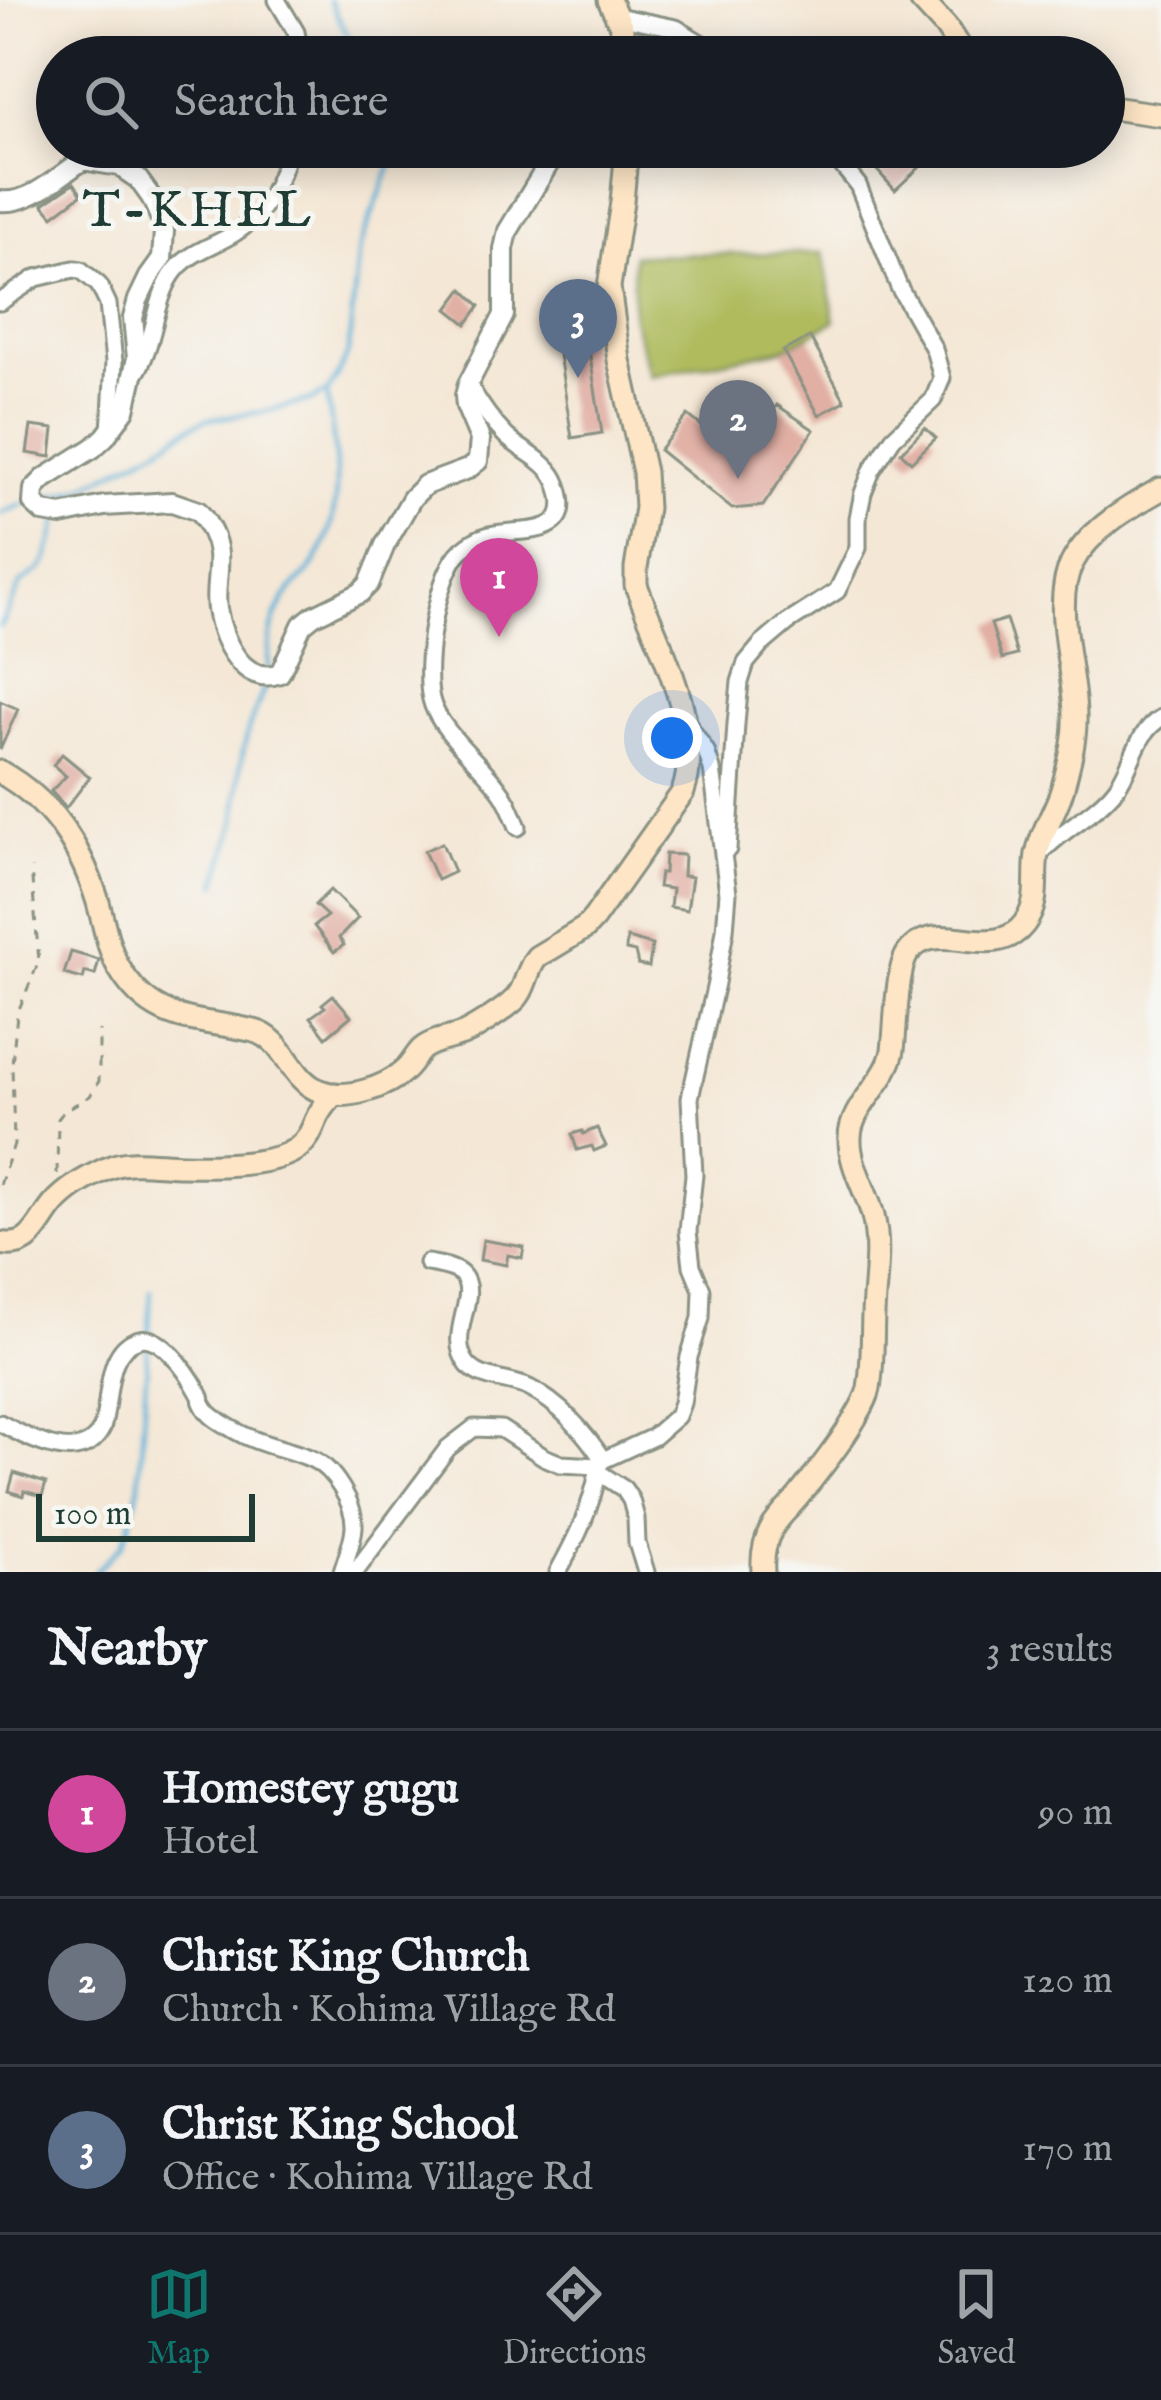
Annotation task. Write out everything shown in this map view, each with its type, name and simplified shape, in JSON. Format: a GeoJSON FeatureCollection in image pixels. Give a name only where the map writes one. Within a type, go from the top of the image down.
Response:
{"type":"FeatureCollection","features":[{"type":"Feature","properties":{"kind":"main road"},"geometry":{"type":"LineString","coordinates":[[921,0],[951,36]]}},
{"type":"Feature","properties":{"kind":"main road"},"geometry":{"type":"LineString","coordinates":[[1125,110],[1161,115]]}},
{"type":"Feature","properties":{"kind":"main road"},"geometry":{"type":"LineString","coordinates":[[0,772],[30,790],[70,836],[120,970],[148,1002],[184,1020],[261,1032],[317,1091],[370,1090],[406,1070],[422,1049],[470,1031],[518,997],[532,962],[594,918],[683,791],[689,775],[685,718],[636,585],[646,508],[644,472],[619,360],[609,287],[624,168]]}},
{"type":"Feature","properties":{"kind":"main road"},"geometry":{"type":"LineString","coordinates":[[763,1572],[762,1556],[772,1528],[830,1456],[868,1394],[877,1268],[874,1218],[849,1136],[856,1116],[891,1065],[906,955],[926,938],[979,943],[1011,935],[1034,906],[1036,858],[1044,827],[1061,794],[1076,718],[1065,583],[1073,561],[1098,531],[1161,488]]}},
{"type":"Feature","properties":{"kind":"main road"},"geometry":{"type":"LineString","coordinates":[[0,1243],[21,1244],[58,1200],[119,1164],[221,1163],[289,1154],[303,1144],[334,1094]]}},
{"type":"Feature","properties":{"kind":"street"},"geometry":{"type":"LineString","coordinates":[[277,0],[297,36]]}},
{"type":"Feature","properties":{"kind":"street"},"geometry":{"type":"LineString","coordinates":[[613,8],[689,36]]}},
{"type":"Feature","properties":{"kind":"street"},"geometry":{"type":"LineString","coordinates":[[0,201],[24,198],[70,168]]}},
{"type":"Feature","properties":{"kind":"street"},"geometry":{"type":"LineString","coordinates":[[122,168],[151,196],[164,231],[162,259],[133,318],[137,358],[125,410],[93,448],[34,489],[33,503],[55,514],[172,502],[199,511],[218,551],[217,613],[242,666],[268,678],[280,673],[302,625],[369,584],[412,498],[425,485],[478,461],[480,439],[466,406],[467,384],[504,315],[508,231],[546,168]]}},
{"type":"Feature","properties":{"kind":"street"},"geometry":{"type":"LineString","coordinates":[[134,375],[147,355],[172,274],[201,249],[253,219],[282,168]]}},
{"type":"Feature","properties":{"kind":"street"},"geometry":{"type":"LineString","coordinates":[[558,1572],[584,1521],[600,1466],[619,1450],[653,1437],[677,1416],[701,1318],[702,1290],[692,1266],[688,1231],[694,1175],[691,1098],[725,930],[740,682],[746,664],[761,645],[787,622],[837,592],[858,548],[862,494],[872,470],[893,438],[933,400],[942,378],[934,349],[899,286],[858,185],[844,168]]}},
{"type":"Feature","properties":{"kind":"street"},"geometry":{"type":"LineString","coordinates":[[0,302],[36,278],[63,271],[82,270],[99,285],[108,304],[114,362],[110,431]]}},
{"type":"Feature","properties":{"kind":"street"},"geometry":{"type":"LineString","coordinates":[[467,384],[507,437],[550,469],[561,497],[559,516],[550,525],[485,536],[462,550],[443,585],[429,656],[433,706],[508,800],[518,826]]}},
{"type":"Feature","properties":{"kind":"street"},"geometry":{"type":"LineString","coordinates":[[685,718],[712,769],[727,876]]}},
{"type":"Feature","properties":{"kind":"street"},"geometry":{"type":"LineString","coordinates":[[1036,858],[1119,785],[1144,733],[1161,718]]}},
{"type":"Feature","properties":{"kind":"street"},"geometry":{"type":"LineString","coordinates":[[428,1262],[453,1269],[467,1283],[458,1341],[470,1368],[531,1389],[553,1403],[577,1426],[600,1466],[632,1500],[646,1572]]}},
{"type":"Feature","properties":{"kind":"street"},"geometry":{"type":"LineString","coordinates":[[0,1423],[51,1446],[89,1444],[102,1428],[112,1371],[123,1349],[135,1340],[156,1340],[200,1393],[211,1415],[244,1436],[318,1462],[328,1472],[347,1498],[354,1526],[342,1572]]}},
{"type":"Feature","properties":{"kind":"street"},"geometry":{"type":"LineString","coordinates":[[355,1572],[448,1448],[474,1428],[501,1429],[561,1464],[600,1466]]}},
{"type":"Feature","properties":{"kind":"path"},"geometry":{"type":"LineString","coordinates":[[0,1186],[14,1144],[12,1064],[17,1014],[39,961],[31,868]]}},
{"type":"Feature","properties":{"kind":"path"},"geometry":{"type":"LineString","coordinates":[[58,1200],[58,1119],[90,1096],[99,1081],[100,1030]]}},
{"type":"Feature","properties":{"kind":"green space"},"geometry":{"type":"Polygon","coordinates":[[[823,253],[835,321],[783,349],[650,376],[633,318],[633,255],[823,253]]]}},
{"type":"Feature","properties":{"kind":"building"},"geometry":{"type":"Polygon","coordinates":[[[875,168],[919,168],[895,190],[875,168]]]}},
{"type":"Feature","properties":{"kind":"building"},"geometry":{"type":"Polygon","coordinates":[[[74,183],[82,194],[53,216],[43,204],[74,183]]]}},
{"type":"Feature","properties":{"kind":"building"},"geometry":{"type":"Polygon","coordinates":[[[463,289],[480,306],[467,324],[448,309],[463,289]]]}},
{"type":"Feature","properties":{"kind":"building"},"geometry":{"type":"Polygon","coordinates":[[[584,318],[602,433],[572,438],[554,322],[584,318]]]}},
{"type":"Feature","properties":{"kind":"building"},"geometry":{"type":"Polygon","coordinates":[[[810,337],[845,401],[819,415],[783,351],[810,337]]]}},
{"type":"Feature","properties":{"kind":"building"},"geometry":{"type":"Polygon","coordinates":[[[777,405],[814,430],[763,506],[732,509],[659,450],[688,415],[734,452],[746,450],[777,405]]]}},
{"type":"Feature","properties":{"kind":"building"},"geometry":{"type":"Polygon","coordinates":[[[31,426],[54,429],[51,457],[27,453],[31,426]]]}},
{"type":"Feature","properties":{"kind":"building"},"geometry":{"type":"Polygon","coordinates":[[[925,428],[936,438],[911,462],[901,452],[925,428]]]}},
{"type":"Feature","properties":{"kind":"building"},"geometry":{"type":"Polygon","coordinates":[[[1006,619],[1017,655],[1002,659],[991,624],[1006,619]]]}},
{"type":"Feature","properties":{"kind":"building"},"geometry":{"type":"Polygon","coordinates":[[[0,701],[18,709],[0,750],[0,701]]]}},
{"type":"Feature","properties":{"kind":"building"},"geometry":{"type":"Polygon","coordinates":[[[62,754],[90,777],[66,808],[51,791],[66,776],[53,765],[62,754]]]}},
{"type":"Feature","properties":{"kind":"building"},"geometry":{"type":"Polygon","coordinates":[[[442,843],[454,872],[437,880],[424,851],[442,843]]]}},
{"type":"Feature","properties":{"kind":"building"},"geometry":{"type":"Polygon","coordinates":[[[665,854],[684,855],[683,876],[692,877],[687,910],[670,907],[672,889],[658,887],[665,854]]]}},
{"type":"Feature","properties":{"kind":"building"},"geometry":{"type":"Polygon","coordinates":[[[330,890],[358,918],[339,938],[344,945],[334,952],[314,926],[327,916],[315,905],[330,890]]]}},
{"type":"Feature","properties":{"kind":"building"},"geometry":{"type":"Polygon","coordinates":[[[627,938],[652,945],[649,967],[638,965],[635,952],[626,950],[627,938]]]}},
{"type":"Feature","properties":{"kind":"building"},"geometry":{"type":"Polygon","coordinates":[[[71,952],[99,960],[95,975],[85,972],[83,979],[64,974],[71,952]]]}},
{"type":"Feature","properties":{"kind":"building"},"geometry":{"type":"Polygon","coordinates":[[[333,995],[351,1016],[326,1037],[311,1017],[333,995]]]}},
{"type":"Feature","properties":{"kind":"building"},"geometry":{"type":"Polygon","coordinates":[[[597,1128],[606,1146],[577,1150],[572,1134],[597,1128]]]}},
{"type":"Feature","properties":{"kind":"building"},"geometry":{"type":"Polygon","coordinates":[[[483,1240],[524,1247],[522,1258],[508,1255],[506,1265],[480,1260],[483,1240]]]}},
{"type":"Feature","properties":{"kind":"building"},"geometry":{"type":"Polygon","coordinates":[[[14,1473],[46,1483],[42,1496],[9,1491],[14,1473]]]}},
{"type":"Feature","properties":{"kind":"waterway"},"geometry":{"type":"LineString","coordinates":[[329,0],[348,36]]}},
{"type":"Feature","properties":{"kind":"waterway"},"geometry":{"type":"LineString","coordinates":[[41,499],[80,489],[209,419],[263,412],[327,392],[348,353],[359,248],[390,168]]}},
{"type":"Feature","properties":{"kind":"waterway"},"geometry":{"type":"LineString","coordinates":[[268,669],[270,637],[279,608],[314,565],[332,521],[336,480],[327,395]]}},
{"type":"Feature","properties":{"kind":"waterway"},"geometry":{"type":"LineString","coordinates":[[60,508],[77,490]]}},
{"type":"Feature","properties":{"kind":"waterway"},"geometry":{"type":"LineString","coordinates":[[0,514],[24,504]]}},
{"type":"Feature","properties":{"kind":"waterway"},"geometry":{"type":"LineString","coordinates":[[0,627],[21,583],[47,560],[58,519]]}},
{"type":"Feature","properties":{"kind":"waterway"},"geometry":{"type":"LineString","coordinates":[[217,884],[236,820],[248,730],[267,681]]}},
{"type":"Feature","properties":{"kind":"waterway"},"geometry":{"type":"LineString","coordinates":[[149,1332],[151,1290]]}},
{"type":"Feature","properties":{"kind":"waterway"},"geometry":{"type":"LineString","coordinates":[[94,1572],[122,1545],[130,1525],[139,1484],[148,1344]]}},
{"type":"Feature","properties":{"kind":"place","name":"Christ King School"},"geometry":{"type":"Point","coordinates":[578,378]}},
{"type":"Feature","properties":{"kind":"place","name":"Christ King Church"},"geometry":{"type":"Point","coordinates":[738,479]}},
{"type":"Feature","properties":{"kind":"place","name":"Homestey gugu"},"geometry":{"type":"Point","coordinates":[499,637]}},
{"type":"Feature","properties":{"kind":"district","name":"T-KHEL"},"geometry":{"type":"Point","coordinates":[198,212]}}]}
